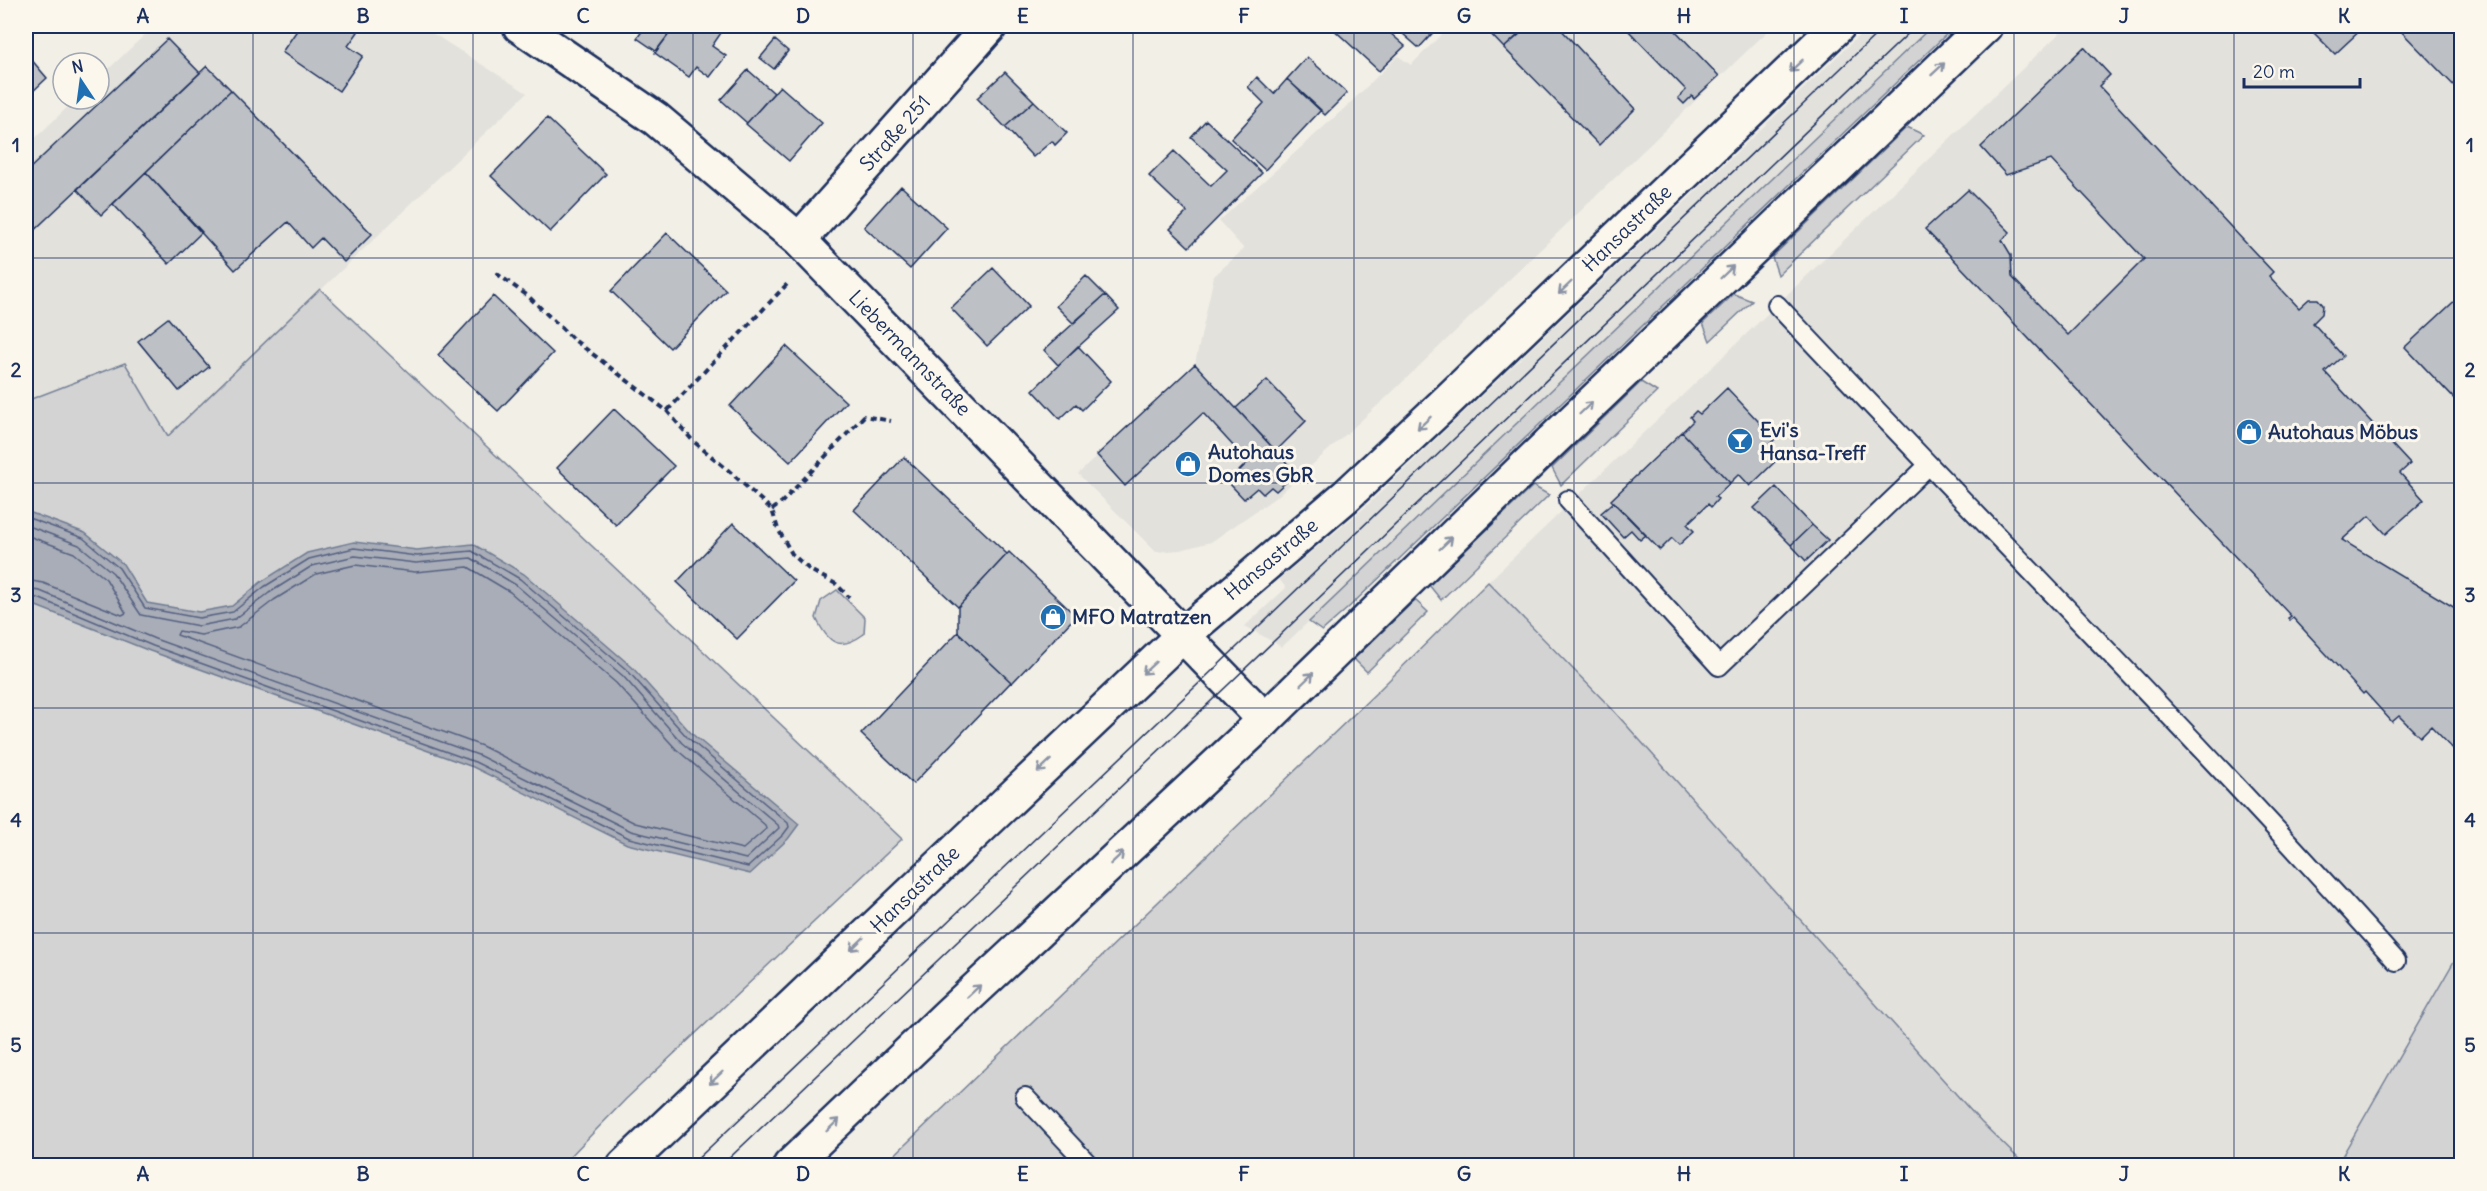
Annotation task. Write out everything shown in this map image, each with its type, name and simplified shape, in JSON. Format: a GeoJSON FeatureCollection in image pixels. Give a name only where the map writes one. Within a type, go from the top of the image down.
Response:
{"type":"FeatureCollection","features":[{"type":"Feature","properties":{"kind":"main road","name":"Liebermannstraße"},"geometry":{"type":"LineString","coordinates":[[520,26],[656,119],[807,247],[1265,720]]}},
{"type":"Feature","properties":{"kind":"main road","name":"Straße 251"},"geometry":{"type":"LineString","coordinates":[[807,247],[990,26]]}},
{"type":"Feature","properties":{"kind":"main road","name":"Hansastraße"},"geometry":{"type":"LineString","coordinates":[[624,1166],[1182,636],[1346,495],[1424,423],[1839,26]]}},
{"type":"Feature","properties":{"kind":"main road"},"geometry":{"type":"LineString","coordinates":[[790,1166],[948,1015],[1265,720],[1984,26]]}},
{"type":"Feature","properties":{"kind":"lane"},"geometry":{"type":"LineString","coordinates":[[1777,305],[2344,902],[2396,961]]}},
{"type":"Feature","properties":{"kind":"lane"},"geometry":{"type":"LineString","coordinates":[[1568,500],[1719,666],[1929,465]]}},
{"type":"Feature","properties":{"kind":"lane"},"geometry":{"type":"LineString","coordinates":[[1025,1097],[1090,1166]]}},
{"type":"Feature","properties":{"kind":"path"},"geometry":{"type":"LineString","coordinates":[[668,411],[807,247]]}},
{"type":"Feature","properties":{"kind":"path"},"geometry":{"type":"LineString","coordinates":[[496,273],[528,296],[573,339],[668,411],[693,441],[772,510],[778,530],[792,555],[810,570],[836,584],[849,597]]}},
{"type":"Feature","properties":{"kind":"path"},"geometry":{"type":"LineString","coordinates":[[772,510],[864,416],[891,421]]}},
{"type":"Feature","properties":{"kind":"shaded area"},"geometry":{"type":"Polygon","coordinates":[[[154,26],[421,26],[527,93],[168,436],[124,363],[26,401],[26,147],[64,111],[111,111],[111,67],[154,26]]]}},
{"type":"Feature","properties":{"kind":"shaded area"},"geometry":{"type":"Polygon","coordinates":[[[1450,26],[1773,26],[1387,397],[1279,495],[1211,542],[1180,550],[1156,552],[1078,474],[1195,364],[1214,276],[1244,249],[1219,221],[1348,105],[1398,56],[1411,65],[1450,26]]]}},
{"type":"Feature","properties":{"kind":"shaded area"},"geometry":{"type":"Polygon","coordinates":[[[1869,26],[1932,26],[1282,647],[1245,626],[1286,588],[1279,579],[1363,509],[1869,26]]]}},
{"type":"Feature","properties":{"kind":"shaded area"},"geometry":{"type":"Polygon","coordinates":[[[1932,26],[1955,26],[1347,609],[1322,631],[1309,622],[1932,26]]]}},
{"type":"Feature","properties":{"kind":"shaded area"},"geometry":{"type":"Polygon","coordinates":[[[2067,26],[2461,26],[2461,949],[2337,1165],[2025,1165],[1981,1122],[1612,709],[1488,582],[2067,26]]]}},
{"type":"Feature","properties":{"kind":"shaded area"},"geometry":{"type":"Polygon","coordinates":[[[1907,127],[1924,135],[1778,275],[1772,257],[1907,127]]]}},
{"type":"Feature","properties":{"kind":"shaded area"},"geometry":{"type":"Polygon","coordinates":[[[320,289],[902,839],[626,1099],[562,1165],[26,1166],[26,401],[125,363],[168,436],[320,289]]]}},
{"type":"Feature","properties":{"kind":"shaded area"},"geometry":{"type":"Polygon","coordinates":[[[1734,294],[1752,301],[1710,341],[1703,323],[1734,294]]]}},
{"type":"Feature","properties":{"kind":"shaded area"},"geometry":{"type":"Polygon","coordinates":[[[1641,382],[1657,392],[1561,485],[1552,468],[1641,382]]]}},
{"type":"Feature","properties":{"kind":"shaded area"},"geometry":{"type":"Polygon","coordinates":[[[1533,486],[1549,495],[1441,600],[1429,585],[1533,486]]]}},
{"type":"Feature","properties":{"kind":"shaded area"},"geometry":{"type":"Polygon","coordinates":[[[1488,582],[1612,709],[1981,1122],[2025,1165],[883,1166],[1376,693],[1488,582]]]}},
{"type":"Feature","properties":{"kind":"shaded area"},"geometry":{"type":"Polygon","coordinates":[[[837,590],[865,618],[864,634],[848,643],[835,642],[830,639],[816,618],[821,601],[837,590]]]}},
{"type":"Feature","properties":{"kind":"shaded area"},"geometry":{"type":"Polygon","coordinates":[[[1415,600],[1428,612],[1367,672],[1354,659],[1415,600]]]}},
{"type":"Feature","properties":{"kind":"shaded area"},"geometry":{"type":"Polygon","coordinates":[[[2461,949],[2461,1165],[2337,1165],[2461,949]]]}},
{"type":"Feature","properties":{"kind":"water"},"geometry":{"type":"Polygon","coordinates":[[[26,511],[85,533],[123,564],[147,603],[199,612],[232,606],[261,582],[307,553],[354,542],[417,550],[473,544],[524,574],[632,667],[691,733],[799,824],[788,839],[750,874],[627,844],[473,767],[150,651],[26,602],[26,511]]]}},
{"type":"Feature","properties":{"kind":"building"},"geometry":{"type":"Polygon","coordinates":[[[300,26],[348,26],[358,32],[348,46],[363,56],[339,91],[282,52],[300,26]]]}},
{"type":"Feature","properties":{"kind":"building"},"geometry":{"type":"Polygon","coordinates":[[[646,26],[675,26],[656,51],[637,38],[646,26]]]}},
{"type":"Feature","properties":{"kind":"building"},"geometry":{"type":"Polygon","coordinates":[[[675,26],[711,26],[721,33],[712,46],[726,56],[710,77],[696,67],[689,77],[655,53],[675,26]]]}},
{"type":"Feature","properties":{"kind":"building"},"geometry":{"type":"Polygon","coordinates":[[[1330,26],[1382,26],[1405,46],[1379,71],[1330,26]]]}},
{"type":"Feature","properties":{"kind":"building"},"geometry":{"type":"Polygon","coordinates":[[[1394,26],[1439,26],[1419,48],[1394,26]]]}},
{"type":"Feature","properties":{"kind":"building"},"geometry":{"type":"Polygon","coordinates":[[[1483,26],[1511,26],[1519,34],[1504,48],[1483,26]]]}},
{"type":"Feature","properties":{"kind":"building"},"geometry":{"type":"Polygon","coordinates":[[[1529,26],[1558,26],[1635,109],[1599,145],[1504,48],[1529,26]]]}},
{"type":"Feature","properties":{"kind":"building"},"geometry":{"type":"Polygon","coordinates":[[[1624,26],[1671,26],[1719,76],[1694,99],[1692,96],[1684,104],[1678,98],[1686,90],[1624,26]]]}},
{"type":"Feature","properties":{"kind":"building"},"geometry":{"type":"Polygon","coordinates":[[[2307,26],[2365,26],[2335,54],[2307,26]]]}},
{"type":"Feature","properties":{"kind":"building"},"geometry":{"type":"Polygon","coordinates":[[[2396,26],[2462,26],[2462,94],[2396,26]]]}},
{"type":"Feature","properties":{"kind":"building"},"geometry":{"type":"Polygon","coordinates":[[[167,39],[200,73],[26,238],[26,172],[91,111],[111,111],[111,92],[167,39]]]}},
{"type":"Feature","properties":{"kind":"building"},"geometry":{"type":"Polygon","coordinates":[[[775,40],[788,51],[774,69],[760,58],[775,40]]]}},
{"type":"Feature","properties":{"kind":"building","name":"Autohaus Möbus"},"geometry":{"type":"Polygon","coordinates":[[[2084,47],[2110,75],[2099,86],[2273,272],[2269,276],[2299,308],[2309,299],[2318,299],[2323,305],[2322,314],[2313,323],[2343,356],[2325,372],[2410,464],[2400,473],[2424,500],[2386,534],[2369,516],[2342,540],[2455,608],[2456,606],[2462,612],[2462,758],[2431,726],[2420,737],[2399,716],[2392,722],[2365,692],[2363,694],[2293,618],[2290,620],[2288,618],[2291,616],[1925,229],[1968,190],[2010,232],[2002,240],[2011,255],[2012,277],[2068,335],[2144,259],[2051,160],[2006,175],[1981,147],[2084,47]]]}},
{"type":"Feature","properties":{"kind":"building"},"geometry":{"type":"Polygon","coordinates":[[[1307,57],[1347,93],[1325,115],[1287,79],[1307,57]]]}},
{"type":"Feature","properties":{"kind":"building"},"geometry":{"type":"Polygon","coordinates":[[[30,58],[47,78],[29,95],[26,91],[26,62],[30,58]]]}},
{"type":"Feature","properties":{"kind":"building"},"geometry":{"type":"Polygon","coordinates":[[[207,66],[231,90],[101,215],[77,189],[207,66]]]}},
{"type":"Feature","properties":{"kind":"building"},"geometry":{"type":"Polygon","coordinates":[[[748,70],[774,93],[747,123],[721,100],[748,70]]]}},
{"type":"Feature","properties":{"kind":"building"},"geometry":{"type":"Polygon","coordinates":[[[1005,72],[1034,101],[1005,127],[977,98],[1005,72]]]}},
{"type":"Feature","properties":{"kind":"building"},"geometry":{"type":"Polygon","coordinates":[[[1257,77],[1274,94],[1287,79],[1321,110],[1265,170],[1231,139],[1264,103],[1248,87],[1257,77]]]}},
{"type":"Feature","properties":{"kind":"building"},"geometry":{"type":"Polygon","coordinates":[[[780,86],[822,123],[789,161],[746,124],[780,86]]]}},
{"type":"Feature","properties":{"kind":"building"},"geometry":{"type":"Polygon","coordinates":[[[231,90],[372,234],[344,262],[321,238],[311,248],[288,222],[235,270],[146,172],[231,90]]]}},
{"type":"Feature","properties":{"kind":"building"},"geometry":{"type":"Polygon","coordinates":[[[1034,101],[1067,133],[1055,145],[1052,141],[1033,157],[1005,127],[1034,101]]]}},
{"type":"Feature","properties":{"kind":"building"},"geometry":{"type":"Polygon","coordinates":[[[547,118],[606,174],[550,232],[491,176],[547,118]]]}},
{"type":"Feature","properties":{"kind":"building"},"geometry":{"type":"Polygon","coordinates":[[[1206,120],[1262,173],[1189,247],[1170,229],[1187,212],[1149,176],[1174,151],[1211,186],[1227,170],[1191,137],[1206,120]]]}},
{"type":"Feature","properties":{"kind":"building"},"geometry":{"type":"Polygon","coordinates":[[[146,172],[202,232],[169,264],[113,204],[146,172]]]}},
{"type":"Feature","properties":{"kind":"building"},"geometry":{"type":"Polygon","coordinates":[[[901,186],[947,228],[910,269],[864,227],[901,186]]]}},
{"type":"Feature","properties":{"kind":"building"},"geometry":{"type":"Polygon","coordinates":[[[667,233],[726,290],[670,348],[611,291],[667,233]]]}},
{"type":"Feature","properties":{"kind":"building"},"geometry":{"type":"Polygon","coordinates":[[[993,268],[1029,306],[987,346],[951,308],[993,268]]]}},
{"type":"Feature","properties":{"kind":"building"},"geometry":{"type":"Polygon","coordinates":[[[1086,276],[1105,295],[1073,323],[1056,306],[1086,276]]]}},
{"type":"Feature","properties":{"kind":"building"},"geometry":{"type":"Polygon","coordinates":[[[2462,294],[2462,407],[2405,347],[2462,294]]]}},
{"type":"Feature","properties":{"kind":"building"},"geometry":{"type":"Polygon","coordinates":[[[1105,295],[1119,310],[1058,365],[1044,350],[1105,295]]]}},
{"type":"Feature","properties":{"kind":"building"},"geometry":{"type":"Polygon","coordinates":[[[493,296],[553,353],[498,411],[438,355],[493,296]]]}},
{"type":"Feature","properties":{"kind":"building"},"geometry":{"type":"Polygon","coordinates":[[[168,318],[209,367],[179,391],[138,341],[168,318]]]}},
{"type":"Feature","properties":{"kind":"building"},"geometry":{"type":"Polygon","coordinates":[[[786,346],[846,402],[790,462],[730,406],[786,346]]]}},
{"type":"Feature","properties":{"kind":"building"},"geometry":{"type":"Polygon","coordinates":[[[1078,346],[1111,381],[1082,410],[1076,404],[1060,419],[1033,390],[1078,346]]]}},
{"type":"Feature","properties":{"kind":"building"},"geometry":{"type":"Polygon","coordinates":[[[1195,364],[1296,473],[1276,491],[1271,487],[1263,494],[1257,488],[1244,499],[1228,482],[1248,462],[1203,413],[1125,486],[1097,455],[1195,364]]]}},
{"type":"Feature","properties":{"kind":"building"},"geometry":{"type":"Polygon","coordinates":[[[1267,380],[1306,421],[1276,451],[1236,408],[1267,380]]]}},
{"type":"Feature","properties":{"kind":"building"},"geometry":{"type":"Polygon","coordinates":[[[1727,388],[1775,439],[1770,444],[1781,456],[1750,486],[1739,474],[1730,483],[1682,432],[1693,421],[1690,417],[1696,411],[1700,414],[1727,388]]]}},
{"type":"Feature","properties":{"kind":"building"},"geometry":{"type":"Polygon","coordinates":[[[614,409],[674,466],[616,525],[557,468],[614,409]]]}},
{"type":"Feature","properties":{"kind":"building"},"geometry":{"type":"Polygon","coordinates":[[[1682,432],[1730,483],[1715,497],[1718,499],[1711,507],[1708,504],[1687,524],[1694,531],[1679,545],[1672,538],[1660,550],[1611,500],[1682,432]]]}},
{"type":"Feature","properties":{"kind":"building"},"geometry":{"type":"Polygon","coordinates":[[[904,457],[1007,554],[958,607],[854,510],[904,457]]]}},
{"type":"Feature","properties":{"kind":"building"},"geometry":{"type":"Polygon","coordinates":[[[1776,487],[1812,525],[1791,545],[1754,508],[1776,487]]]}},
{"type":"Feature","properties":{"kind":"building"},"geometry":{"type":"Polygon","coordinates":[[[1614,502],[1646,535],[1640,540],[1631,530],[1623,537],[1601,513],[1614,502]]]}},
{"type":"Feature","properties":{"kind":"building"},"geometry":{"type":"Polygon","coordinates":[[[733,523],[794,581],[737,639],[677,582],[733,523]]]}},
{"type":"Feature","properties":{"kind":"building"},"geometry":{"type":"Polygon","coordinates":[[[1812,525],[1828,540],[1806,561],[1791,545],[1812,525]]]}},
{"type":"Feature","properties":{"kind":"building"},"geometry":{"type":"Polygon","coordinates":[[[1009,552],[1076,616],[1012,683],[958,632],[958,607],[1009,552]]]}},
{"type":"Feature","properties":{"kind":"building"},"geometry":{"type":"Polygon","coordinates":[[[958,632],[1011,682],[913,784],[861,734],[958,632]]]}},
{"type":"Feature","properties":{"kind":"tram line"},"geometry":{"type":"LineString","coordinates":[[690,1166],[1214,669],[1885,26]]}},
{"type":"Feature","properties":{"kind":"tram line"},"geometry":{"type":"LineString","coordinates":[[721,1166],[1229,684],[1916,26]]}},
{"type":"Feature","properties":{"kind":"place","name":"Autohaus Möbus"},"geometry":{"type":"Point","coordinates":[2249,432]}},
{"type":"Feature","properties":{"kind":"place","name":"Evi's Hansa-Treff"},"geometry":{"type":"Point","coordinates":[1740,441]}},
{"type":"Feature","properties":{"kind":"place","name":"Autohaus Domes GbR"},"geometry":{"type":"Point","coordinates":[1188,464]}},
{"type":"Feature","properties":{"kind":"place","name":"MFO Matratzen"},"geometry":{"type":"Point","coordinates":[1053,617]}}]}
